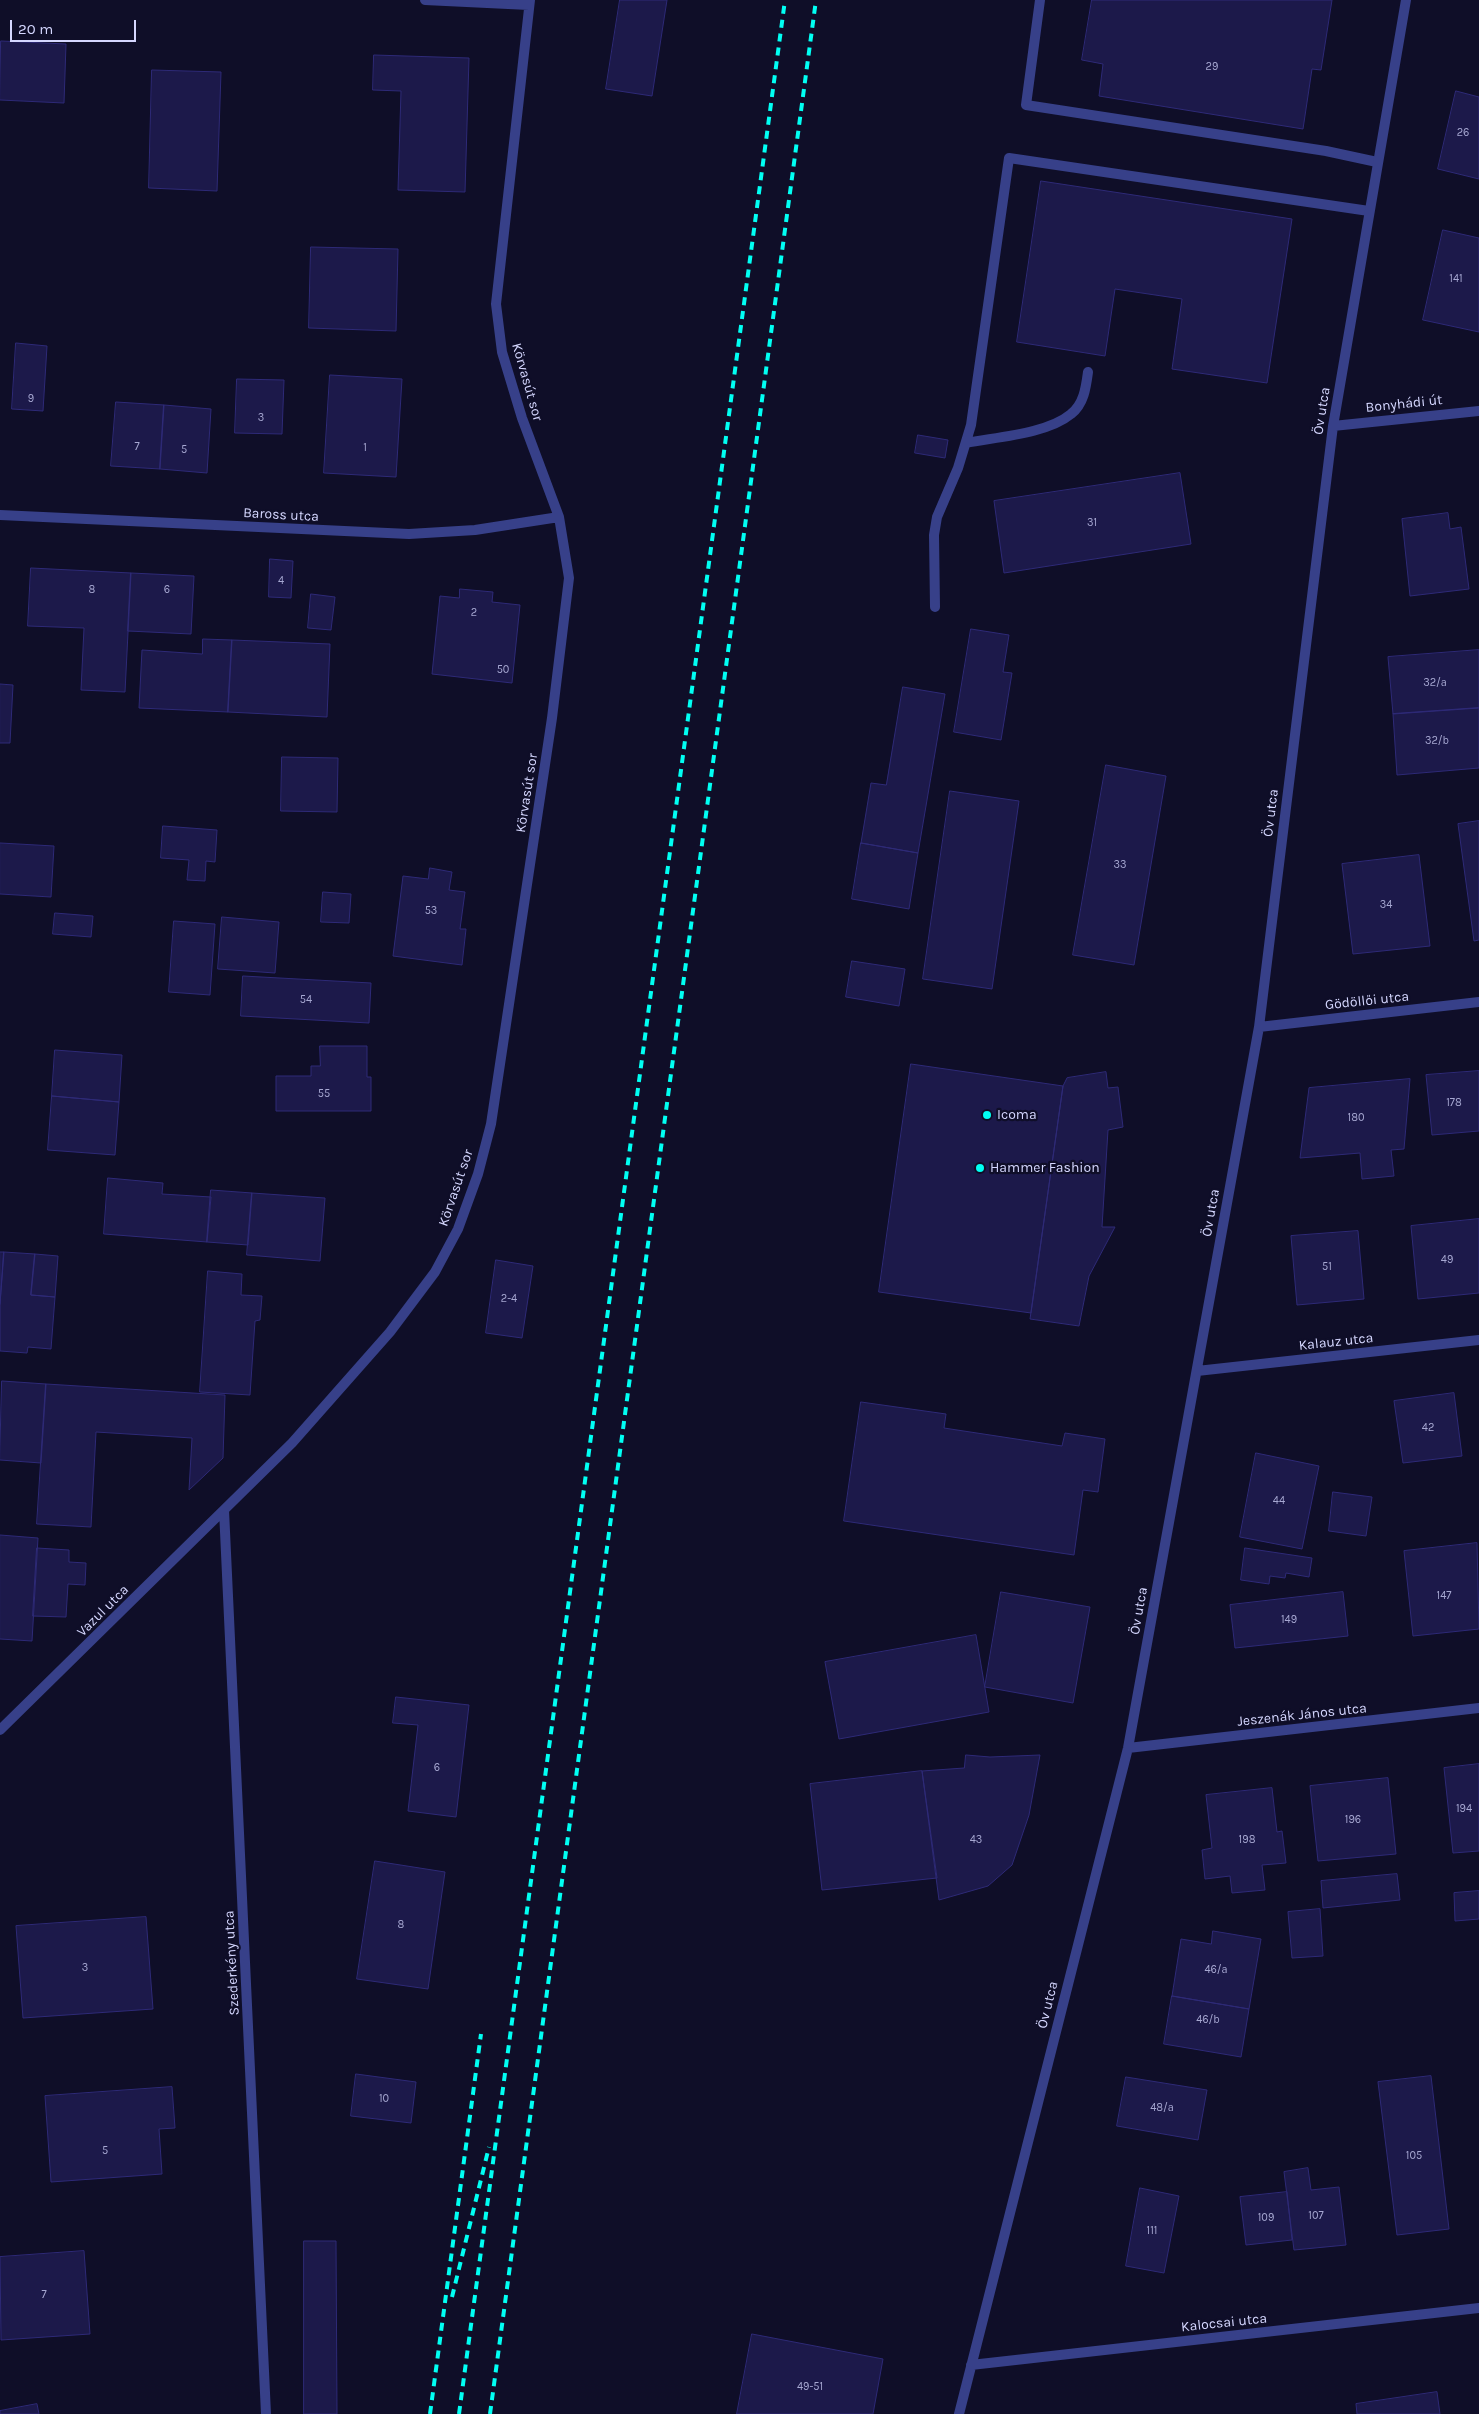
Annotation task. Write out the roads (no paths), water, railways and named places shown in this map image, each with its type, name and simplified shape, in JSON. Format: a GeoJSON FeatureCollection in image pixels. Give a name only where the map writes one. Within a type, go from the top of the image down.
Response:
{"type":"FeatureCollection","features":[{"type":"Feature","properties":{"kind":"street"},"geometry":{"type":"LineString","coordinates":[[425,0],[530,3]]}},
{"type":"Feature","properties":{"kind":"street"},"geometry":{"type":"LineString","coordinates":[[1040,0],[1026,105],[1326,152],[1377,162]]}},
{"type":"Feature","properties":{"kind":"street","name":"Öv utca"},"geometry":{"type":"LineString","coordinates":[[959,2414],[1128,1748],[1259,1027],[1333,426],[1368,211],[1406,0]]}},
{"type":"Feature","properties":{"kind":"street","name":"Körvasút sor"},"geometry":{"type":"LineString","coordinates":[[224,1510],[292,1443],[390,1332],[435,1272],[458,1229],[478,1174],[491,1124],[552,718],[569,578],[559,517],[522,418],[502,352],[496,304],[530,3]]}},
{"type":"Feature","properties":{"kind":"street"},"geometry":{"type":"LineString","coordinates":[[935,607],[934,535],[937,517],[958,468],[971,425],[1009,158],[1368,211]]}},
{"type":"Feature","properties":{"kind":"street"},"geometry":{"type":"LineString","coordinates":[[966,443],[1032,430],[1060,421],[1072,414],[1080,403],[1085,392],[1088,372]]}},
{"type":"Feature","properties":{"kind":"street","name":"Bonyhádi út"},"geometry":{"type":"LineString","coordinates":[[1333,426],[1479,410]]}},
{"type":"Feature","properties":{"kind":"street","name":"Baross utca"},"geometry":{"type":"LineString","coordinates":[[0,515],[409,534],[475,530],[559,517]]}},
{"type":"Feature","properties":{"kind":"street","name":"Gödöllői utca"},"geometry":{"type":"LineString","coordinates":[[1259,1027],[1479,1002]]}},
{"type":"Feature","properties":{"kind":"street","name":"Kalauz utca"},"geometry":{"type":"LineString","coordinates":[[1196,1371],[1479,1340]]}},
{"type":"Feature","properties":{"kind":"street","name":"Vazul utca"},"geometry":{"type":"LineString","coordinates":[[0,1730],[224,1510]]}},
{"type":"Feature","properties":{"kind":"street","name":"Szederkény utca"},"geometry":{"type":"LineString","coordinates":[[224,1510],[266,2414]]}},
{"type":"Feature","properties":{"kind":"street","name":"Jeszenák János utca"},"geometry":{"type":"LineString","coordinates":[[1128,1748],[1479,1708]]}},
{"type":"Feature","properties":{"kind":"street","name":"Kalocsai utca"},"geometry":{"type":"LineString","coordinates":[[971,2365],[1479,2308]]}},
{"type":"Feature","properties":{"kind":"railway"},"geometry":{"type":"LineString","coordinates":[[459,2414],[785,0]]}},
{"type":"Feature","properties":{"kind":"railway"},"geometry":{"type":"LineString","coordinates":[[490,2414],[816,0]]}},
{"type":"Feature","properties":{"kind":"railway"},"geometry":{"type":"LineString","coordinates":[[430,2414],[481,2034]]}},
{"type":"Feature","properties":{"kind":"railway"},"geometry":{"type":"LineString","coordinates":[[452,2297],[489,2147]]}},
{"type":"Feature","properties":{"kind":"place","name":"Icoma"},"geometry":{"type":"Point","coordinates":[987,1115]}},
{"type":"Feature","properties":{"kind":"place","name":"Hammer Fashion"},"geometry":{"type":"Point","coordinates":[980,1168]}}]}
